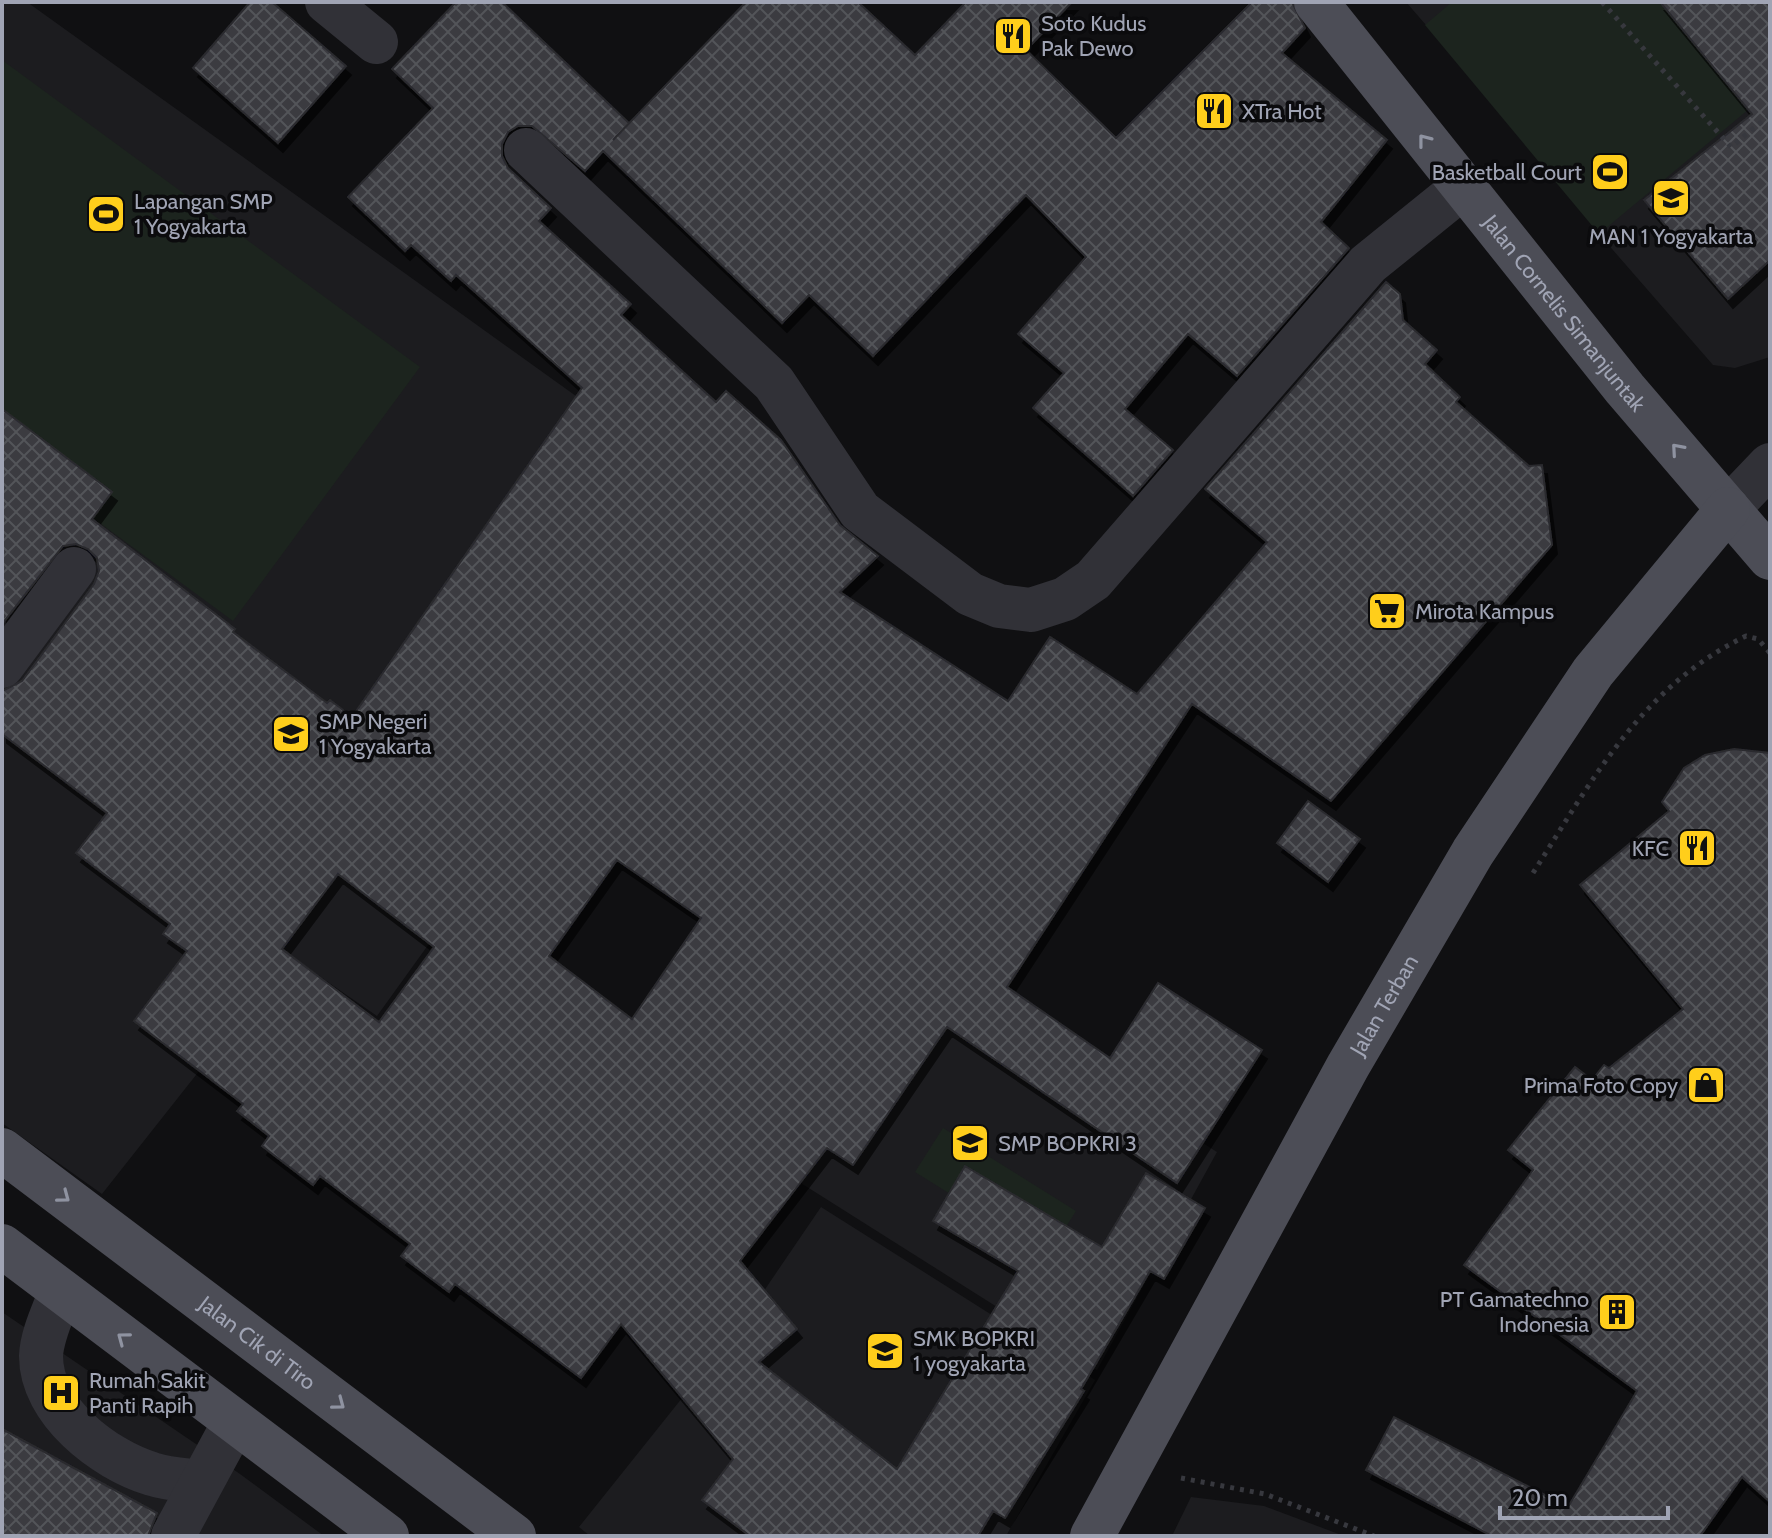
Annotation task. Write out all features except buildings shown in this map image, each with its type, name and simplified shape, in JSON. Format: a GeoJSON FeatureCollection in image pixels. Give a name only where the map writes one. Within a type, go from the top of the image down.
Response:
{"type":"FeatureCollection","features":[{"type":"Feature","properties":{"kind":"main road","name":"Jalan Cornelis Simanjuntak"},"geometry":{"type":"LineString","coordinates":[[1316,2],[1462,188],[1770,558]]}},
{"type":"Feature","properties":{"kind":"main road","name":"Jalan Terban"},"geometry":{"type":"LineString","coordinates":[[1092,1536],[1355,1053],[1510,793],[1593,672],[1728,509]]}},
{"type":"Feature","properties":{"kind":"main road","name":"Jalan Cik di Tiro"},"geometry":{"type":"LineString","coordinates":[[2,1150],[514,1536]]}},
{"type":"Feature","properties":{"kind":"main road"},"geometry":{"type":"LineString","coordinates":[[2,1246],[387,1536]]}},
{"type":"Feature","properties":{"kind":"street"},"geometry":{"type":"LineString","coordinates":[[327,2],[376,42]]}},
{"type":"Feature","properties":{"kind":"street"},"geometry":{"type":"LineString","coordinates":[[526,150],[774,383],[860,511],[970,594],[999,606],[1031,610],[1065,599],[1093,580],[1368,264],[1462,188]]}},
{"type":"Feature","properties":{"kind":"street"},"geometry":{"type":"LineString","coordinates":[[1728,509],[1770,465]]}},
{"type":"Feature","properties":{"kind":"street"},"geometry":{"type":"LineString","coordinates":[[2,666],[74,569]]}},
{"type":"Feature","properties":{"kind":"street"},"geometry":{"type":"LineString","coordinates":[[61,1291],[41,1356],[48,1390],[63,1415],[101,1448],[151,1474],[200,1482]]}},
{"type":"Feature","properties":{"kind":"street"},"geometry":{"type":"LineString","coordinates":[[185,1531],[200,1482],[234,1423]]}},
{"type":"Feature","properties":{"kind":"path"},"geometry":{"type":"LineString","coordinates":[[1602,2],[1731,147],[1770,115]]}},
{"type":"Feature","properties":{"kind":"path"},"geometry":{"type":"LineString","coordinates":[[1533,873],[1640,714],[1663,693],[1746,636],[1758,639],[1770,653]]}},
{"type":"Feature","properties":{"kind":"path"},"geometry":{"type":"LineString","coordinates":[[1129,1467],[1265,1494],[1374,1536]]}},
{"type":"Feature","properties":{"kind":"shaded area","name":"SMP Negeri 1 Yogyakarta"},"geometry":{"type":"Polygon","coordinates":[[[2,2],[27,2],[739,513],[377,1016],[290,956],[102,1194],[2,1123],[2,2]]]}},
{"type":"Feature","properties":{"kind":"shaded area","name":"MAN 1 Yogyakarta"},"geometry":{"type":"Polygon","coordinates":[[[1406,2],[1770,2],[1770,357],[1735,368],[1713,365],[1599,234],[1545,162],[1406,2]]]}},
{"type":"Feature","properties":{"kind":"shaded area","name":"Basketball Court"},"geometry":{"type":"Polygon","coordinates":[[[1452,2],[1660,2],[1749,109],[1599,234],[1425,25],[1452,2]]]}},
{"type":"Feature","properties":{"kind":"shaded area","name":"Lapangan SMP 1 Yogyakarta"},"geometry":{"type":"Polygon","coordinates":[[[2,60],[420,367],[233,621],[2,451],[2,60]]]}},
{"type":"Feature","properties":{"kind":"shaded area","name":"SMP BOPKRI 3"},"geometry":{"type":"Polygon","coordinates":[[[863,931],[1217,1152],[1097,1370],[723,1134],[863,931]]]}},
{"type":"Feature","properties":{"kind":"shaded area"},"geometry":{"type":"Polygon","coordinates":[[[943,1128],[1076,1211],[1048,1255],[915,1172],[943,1128]]]}},
{"type":"Feature","properties":{"kind":"shaded area","name":"SMK BOPKRI 1 yogyakarta"},"geometry":{"type":"Polygon","coordinates":[[[821,1207],[1095,1380],[1006,1536],[590,1536],[579,1527],[742,1323],[821,1207]]]}},
{"type":"Feature","properties":{"kind":"shaded area","name":"Rumah Sakit Panti Rapih"},"geometry":{"type":"Polygon","coordinates":[[[2,1312],[240,1474],[324,1536],[2,1536],[2,1312]]]}},
{"type":"Feature","properties":{"kind":"shaded area"},"geometry":{"type":"Polygon","coordinates":[[[1191,1497],[1264,1506],[1344,1536],[1172,1536],[1191,1497]]]}},
{"type":"Feature","properties":{"kind":"place","name":"Soto Kudus Pak Dewo"},"geometry":{"type":"Point","coordinates":[1013,36]}},
{"type":"Feature","properties":{"kind":"place","name":"XTra Hot"},"geometry":{"type":"Point","coordinates":[1214,111]}},
{"type":"Feature","properties":{"kind":"place","name":"Basketball Court"},"geometry":{"type":"Point","coordinates":[1610,172]}},
{"type":"Feature","properties":{"kind":"place","name":"MAN 1 Yogyakarta"},"geometry":{"type":"Point","coordinates":[1671,198]}},
{"type":"Feature","properties":{"kind":"place","name":"Lapangan SMP 1 Yogyakarta"},"geometry":{"type":"Point","coordinates":[106,214]}},
{"type":"Feature","properties":{"kind":"place","name":"Mirota Kampus"},"geometry":{"type":"Point","coordinates":[1387,611]}},
{"type":"Feature","properties":{"kind":"place","name":"SMP Negeri 1 Yogyakarta"},"geometry":{"type":"Point","coordinates":[291,734]}},
{"type":"Feature","properties":{"kind":"place","name":"KFC"},"geometry":{"type":"Point","coordinates":[1697,848]}},
{"type":"Feature","properties":{"kind":"place","name":"Prima Foto Copy"},"geometry":{"type":"Point","coordinates":[1706,1085]}},
{"type":"Feature","properties":{"kind":"place","name":"SMP BOPKRI 3"},"geometry":{"type":"Point","coordinates":[970,1143]}},
{"type":"Feature","properties":{"kind":"place","name":"PT Gamatechno Indonesia"},"geometry":{"type":"Point","coordinates":[1617,1312]}},
{"type":"Feature","properties":{"kind":"place","name":"SMK BOPKRI 1 yogyakarta"},"geometry":{"type":"Point","coordinates":[885,1351]}},
{"type":"Feature","properties":{"kind":"place","name":"Rumah Sakit Panti Rapih"},"geometry":{"type":"Point","coordinates":[61,1393]}}]}
